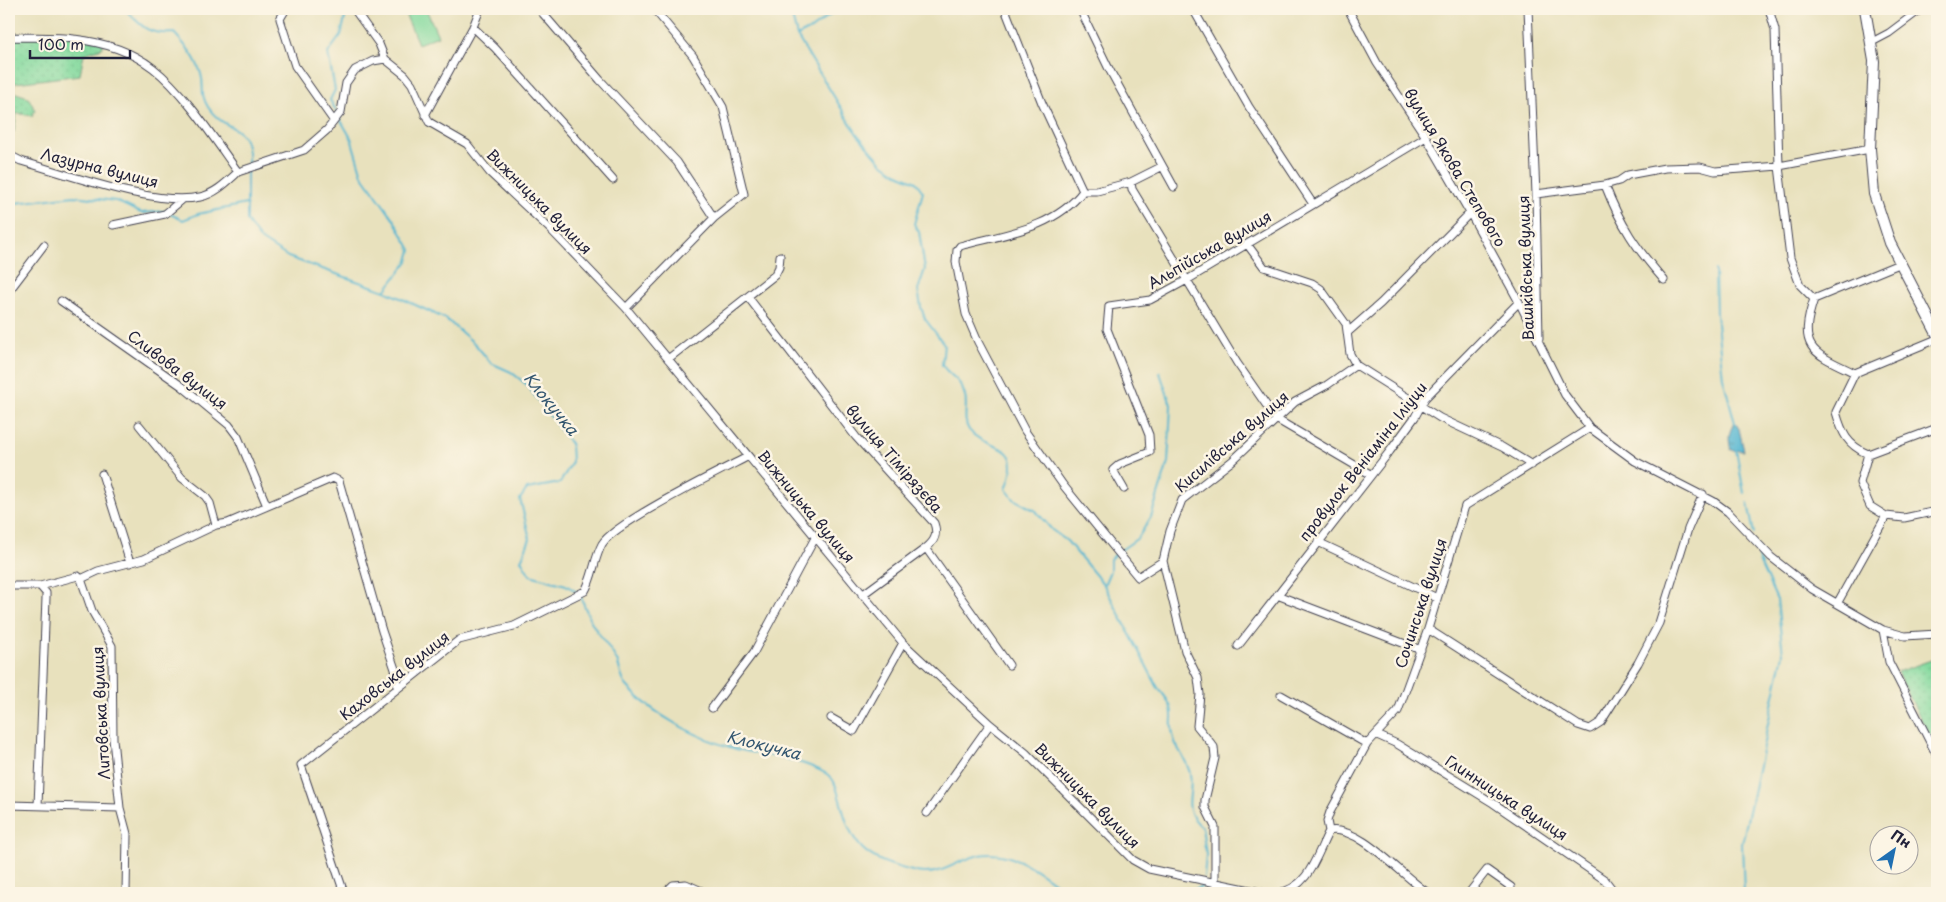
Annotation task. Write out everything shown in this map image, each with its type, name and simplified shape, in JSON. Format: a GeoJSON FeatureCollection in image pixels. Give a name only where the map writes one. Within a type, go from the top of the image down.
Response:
{"type":"FeatureCollection","features":[{"type":"Feature","properties":{"kind":"street"},"geometry":{"type":"LineString","coordinates":[[286,9],[280,19],[295,66],[335,119]]}},
{"type":"Feature","properties":{"kind":"street"},"geometry":{"type":"LineString","coordinates":[[9,37],[67,38],[95,43],[118,49],[152,67],[175,90],[241,171],[254,169],[304,150],[327,130],[341,112],[346,83],[355,70],[372,61],[385,59],[379,44],[354,9]]}},
{"type":"Feature","properties":{"kind":"street"},"geometry":{"type":"LineString","coordinates":[[425,115],[473,27],[480,9]]}},
{"type":"Feature","properties":{"kind":"street"},"geometry":{"type":"LineString","coordinates":[[539,9],[600,80],[677,162],[714,218]]}},
{"type":"Feature","properties":{"kind":"street"},"geometry":{"type":"LineString","coordinates":[[626,308],[714,218],[744,194],[722,107],[693,56],[654,9]]}},
{"type":"Feature","properties":{"kind":"street"},"geometry":{"type":"LineString","coordinates":[[1005,9],[1042,104],[1083,191]]}},
{"type":"Feature","properties":{"kind":"street"},"geometry":{"type":"LineString","coordinates":[[1080,9],[1161,167],[1174,187]]}},
{"type":"Feature","properties":{"kind":"street"},"geometry":{"type":"LineString","coordinates":[[1193,9],[1249,107],[1313,204]]}},
{"type":"Feature","properties":{"kind":"street","name":"вулиця Якова Степового"},"geometry":{"type":"LineString","coordinates":[[1348,9],[1377,63],[1426,137],[1470,213],[1539,341]]}},
{"type":"Feature","properties":{"kind":"street","name":"Вашківська вулиця"},"geometry":{"type":"LineString","coordinates":[[1528,9],[1536,194],[1539,341],[1565,395],[1590,428],[1635,461],[1703,494],[1728,512],[1788,573],[1812,589],[1838,602],[1883,630],[1905,636],[1937,634]]}},
{"type":"Feature","properties":{"kind":"street"},"geometry":{"type":"LineString","coordinates":[[1769,9],[1774,30],[1779,166],[1790,258],[1800,285],[1814,300]]}},
{"type":"Feature","properties":{"kind":"street"},"geometry":{"type":"LineString","coordinates":[[1865,9],[1874,61],[1870,149],[1874,194],[1882,225],[1899,264],[1937,334]]}},
{"type":"Feature","properties":{"kind":"street"},"geometry":{"type":"LineString","coordinates":[[1872,42],[1889,33],[1921,9]]}},
{"type":"Feature","properties":{"kind":"street"},"geometry":{"type":"LineString","coordinates":[[473,27],[495,48],[613,180]]}},
{"type":"Feature","properties":{"kind":"street","name":"Вижницька вулиця"},"geometry":{"type":"LineString","coordinates":[[385,59],[405,75],[412,84],[425,115],[434,126],[467,144],[490,173],[551,230],[626,308],[747,457],[903,643],[990,724],[1026,753],[1133,860],[1149,869],[1265,893]]}},
{"type":"Feature","properties":{"kind":"street","name":"Альпійська вулиця"},"geometry":{"type":"LineString","coordinates":[[1124,489],[1113,470],[1120,464],[1150,452],[1149,435],[1107,329],[1109,306],[1150,300],[1187,280],[1426,137]]}},
{"type":"Feature","properties":{"kind":"street"},"geometry":{"type":"LineString","coordinates":[[1536,194],[1605,185],[1619,181],[1628,175],[1665,168],[1700,167],[1715,171],[1779,166],[1870,149]]}},
{"type":"Feature","properties":{"kind":"street","name":"Лазурна вулиця"},"geometry":{"type":"LineString","coordinates":[[9,155],[21,162],[139,194],[182,200],[202,197],[217,190],[241,171]]}},
{"type":"Feature","properties":{"kind":"street"},"geometry":{"type":"LineString","coordinates":[[1083,191],[1097,191],[1131,182],[1161,167]]}},
{"type":"Feature","properties":{"kind":"street"},"geometry":{"type":"LineString","coordinates":[[1131,182],[1132,190],[1237,364],[1276,419],[1370,474]]}},
{"type":"Feature","properties":{"kind":"street"},"geometry":{"type":"LineString","coordinates":[[1605,185],[1618,219],[1644,258],[1664,280]]}},
{"type":"Feature","properties":{"kind":"street"},"geometry":{"type":"LineString","coordinates":[[1083,191],[1072,206],[1039,224],[960,246],[957,250],[956,262],[966,314],[978,342],[1025,431],[1063,484],[1138,577],[1163,561]]}},
{"type":"Feature","properties":{"kind":"street"},"geometry":{"type":"LineString","coordinates":[[113,225],[167,212],[182,200]]}},
{"type":"Feature","properties":{"kind":"street"},"geometry":{"type":"LineString","coordinates":[[1348,332],[1381,304],[1470,213]]}},
{"type":"Feature","properties":{"kind":"street"},"geometry":{"type":"LineString","coordinates":[[1247,244],[1264,267],[1312,283],[1321,289],[1339,312],[1348,332],[1350,354],[1356,365],[1440,418],[1502,447],[1532,465]]}},
{"type":"Feature","properties":{"kind":"street"},"geometry":{"type":"LineString","coordinates":[[9,291],[44,245]]}},
{"type":"Feature","properties":{"kind":"street"},"geometry":{"type":"LineString","coordinates":[[668,359],[775,275],[779,267],[780,256]]}},
{"type":"Feature","properties":{"kind":"street"},"geometry":{"type":"LineString","coordinates":[[1814,300],[1899,264]]}},
{"type":"Feature","properties":{"kind":"street","name":"вулиця Тімірязєва"},"geometry":{"type":"LineString","coordinates":[[748,297],[856,437],[934,523],[936,536],[934,542],[926,548]]}},
{"type":"Feature","properties":{"kind":"street"},"geometry":{"type":"LineString","coordinates":[[1814,300],[1805,332],[1808,342],[1819,354],[1855,373]]}},
{"type":"Feature","properties":{"kind":"street","name":"Сливова вулиця"},"geometry":{"type":"LineString","coordinates":[[61,301],[183,387],[229,424],[238,437],[267,506]]}},
{"type":"Feature","properties":{"kind":"street","name":"провулок Веніаміна Іліуци"},"geometry":{"type":"LineString","coordinates":[[1238,646],[1370,474],[1390,451],[1422,406],[1425,398],[1519,302]]}},
{"type":"Feature","properties":{"kind":"street"},"geometry":{"type":"LineString","coordinates":[[1937,339],[1855,373],[1836,412],[1843,435],[1854,448],[1868,454],[1937,428]]}},
{"type":"Feature","properties":{"kind":"street","name":"Кисилівська вулиця"},"geometry":{"type":"LineString","coordinates":[[1212,881],[1215,827],[1205,807],[1205,800],[1215,758],[1214,747],[1197,726],[1200,694],[1198,678],[1185,651],[1163,561],[1170,531],[1182,500],[1232,461],[1295,402],[1327,385],[1356,365]]}},
{"type":"Feature","properties":{"kind":"street"},"geometry":{"type":"LineString","coordinates":[[139,425],[182,478],[205,496],[210,503],[216,525]]}},
{"type":"Feature","properties":{"kind":"street","name":"Сочинська вулиця"},"geometry":{"type":"LineString","coordinates":[[1329,831],[1327,821],[1330,812],[1367,744],[1398,711],[1428,629],[1465,506],[1590,428]]}},
{"type":"Feature","properties":{"kind":"street"},"geometry":{"type":"LineString","coordinates":[[1868,454],[1860,483],[1870,506],[1886,516],[1904,518],[1937,511]]}},
{"type":"Feature","properties":{"kind":"street","name":"Каховська вулиця"},"geometry":{"type":"LineString","coordinates":[[344,893],[301,765],[459,640],[514,626],[585,591],[603,543],[626,525],[653,508],[747,457]]}},
{"type":"Feature","properties":{"kind":"street"},"geometry":{"type":"LineString","coordinates":[[102,474],[130,564]]}},
{"type":"Feature","properties":{"kind":"street"},"geometry":{"type":"LineString","coordinates":[[9,586],[40,586],[73,576],[81,579],[98,571],[130,564],[216,525],[228,523],[333,478],[339,480],[382,631],[397,675],[397,689]]}},
{"type":"Feature","properties":{"kind":"street"},"geometry":{"type":"LineString","coordinates":[[1428,629],[1578,725],[1590,729],[1601,722],[1638,663],[1659,623],[1688,530],[1703,494]]}},
{"type":"Feature","properties":{"kind":"street"},"geometry":{"type":"LineString","coordinates":[[1838,602],[1886,516]]}},
{"type":"Feature","properties":{"kind":"street"},"geometry":{"type":"LineString","coordinates":[[712,708],[754,652],[815,538]]}},
{"type":"Feature","properties":{"kind":"street"},"geometry":{"type":"LineString","coordinates":[[1318,542],[1437,598]]}},
{"type":"Feature","properties":{"kind":"street"},"geometry":{"type":"LineString","coordinates":[[862,595],[926,548],[1009,665]]}},
{"type":"Feature","properties":{"kind":"street","name":"Литовська вулиця"},"geometry":{"type":"LineString","coordinates":[[81,579],[94,614],[112,646],[112,732],[120,808],[127,834],[126,893]]}},
{"type":"Feature","properties":{"kind":"street"},"geometry":{"type":"LineString","coordinates":[[38,806],[46,598],[46,594],[40,586]]}},
{"type":"Feature","properties":{"kind":"street"},"geometry":{"type":"LineString","coordinates":[[1277,595],[1421,650]]}},
{"type":"Feature","properties":{"kind":"street"},"geometry":{"type":"LineString","coordinates":[[1883,630],[1889,662],[1937,756]]}},
{"type":"Feature","properties":{"kind":"street"},"geometry":{"type":"LineString","coordinates":[[831,718],[854,730],[903,643]]}},
{"type":"Feature","properties":{"kind":"street"},"geometry":{"type":"LineString","coordinates":[[1280,695],[1367,744]]}},
{"type":"Feature","properties":{"kind":"street"},"geometry":{"type":"LineString","coordinates":[[927,813],[990,724]]}},
{"type":"Feature","properties":{"kind":"street","name":"Глинницька вулиця"},"geometry":{"type":"LineString","coordinates":[[1377,735],[1397,744],[1493,803],[1605,880],[1615,893]]}},
{"type":"Feature","properties":{"kind":"street"},"geometry":{"type":"LineString","coordinates":[[9,805],[120,808]]}},
{"type":"Feature","properties":{"kind":"street"},"geometry":{"type":"LineString","coordinates":[[1300,893],[1329,831],[1338,829],[1356,836],[1428,893]]}},
{"type":"Feature","properties":{"kind":"street"},"geometry":{"type":"LineString","coordinates":[[1469,893],[1488,870],[1511,886]]}},
{"type":"Feature","properties":{"kind":"street"},"geometry":{"type":"LineString","coordinates":[[1278,893],[1289,891],[1299,886],[1306,877]]}},
{"type":"Feature","properties":{"kind":"street"},"geometry":{"type":"LineString","coordinates":[[665,893],[672,885],[686,884],[706,893]]}},
{"type":"Feature","properties":{"kind":"green space"},"geometry":{"type":"Polygon","coordinates":[[[409,9],[426,9],[438,36],[418,44],[404,11],[409,9]]]}},
{"type":"Feature","properties":{"kind":"green space"},"geometry":{"type":"Polygon","coordinates":[[[9,34],[59,35],[103,41],[102,48],[84,54],[80,75],[15,83],[13,89],[16,93],[28,97],[35,110],[32,116],[17,113],[14,132],[9,130],[9,34]]]}},
{"type":"Feature","properties":{"kind":"green space"},"geometry":{"type":"Polygon","coordinates":[[[1937,658],[1937,751],[1897,672],[1937,658]]]}},
{"type":"Feature","properties":{"kind":"water"},"geometry":{"type":"Polygon","coordinates":[[[1735,422],[1739,429],[1744,451],[1731,450],[1729,436],[1735,422]]]}},
{"type":"Feature","properties":{"kind":"waterway","name":"Клокучка"},"geometry":{"type":"LineString","coordinates":[[125,9],[136,21],[152,31],[174,33],[186,47],[199,68],[203,93],[208,107],[215,116],[241,134],[246,141],[248,166]]}},
{"type":"Feature","properties":{"kind":"waterway"},"geometry":{"type":"LineString","coordinates":[[338,114],[330,100],[335,90],[328,53],[341,35],[347,9]]}},
{"type":"Feature","properties":{"kind":"waterway"},"geometry":{"type":"LineString","coordinates":[[790,9],[797,36],[857,134],[882,163],[896,173],[916,182],[923,192],[914,224],[919,232],[925,269],[918,290],[921,307],[925,319],[944,344],[942,365],[958,381],[963,390],[966,400],[965,418],[969,430],[977,437],[1009,454],[1012,462],[1006,489],[1014,499],[1036,511],[1052,530],[1067,541],[1104,585],[1158,688],[1170,705],[1172,711],[1172,733],[1190,774],[1189,802],[1191,814],[1202,827],[1206,855],[1204,877]]}},
{"type":"Feature","properties":{"kind":"waterway"},"geometry":{"type":"LineString","coordinates":[[797,36],[811,29],[838,9]]}},
{"type":"Feature","properties":{"kind":"waterway"},"geometry":{"type":"LineString","coordinates":[[340,119],[351,138],[362,175],[394,220],[411,250],[408,261],[385,291]]}},
{"type":"Feature","properties":{"kind":"waterway","name":"Клокучка"},"geometry":{"type":"LineString","coordinates":[[247,171],[247,221],[260,239],[288,257],[385,291],[446,319],[475,344],[491,363],[511,372],[526,384],[571,444],[572,462],[560,483],[527,489],[520,499],[530,539],[521,560],[530,575],[566,585],[577,592]]}},
{"type":"Feature","properties":{"kind":"waterway"},"geometry":{"type":"LineString","coordinates":[[9,198],[15,203],[74,196],[116,201],[141,213],[166,211]]}},
{"type":"Feature","properties":{"kind":"waterway"},"geometry":{"type":"LineString","coordinates":[[170,214],[183,220],[198,214],[246,204]]}},
{"type":"Feature","properties":{"kind":"waterway"},"geometry":{"type":"LineString","coordinates":[[1715,270],[1716,314],[1723,378],[1735,423]]}},
{"type":"Feature","properties":{"kind":"waterway"},"geometry":{"type":"LineString","coordinates":[[1121,550],[1138,538],[1151,517],[1168,463],[1171,405],[1160,373]]}},
{"type":"Feature","properties":{"kind":"waterway"},"geometry":{"type":"LineString","coordinates":[[1736,450],[1744,493]]}},
{"type":"Feature","properties":{"kind":"waterway"},"geometry":{"type":"LineString","coordinates":[[1748,503],[1754,534]]}},
{"type":"Feature","properties":{"kind":"waterway"},"geometry":{"type":"LineString","coordinates":[[1744,893],[1742,844],[1783,654],[1777,600],[1759,561],[1757,550]]}},
{"type":"Feature","properties":{"kind":"waterway"},"geometry":{"type":"LineString","coordinates":[[1104,585],[1110,571],[1110,559],[1116,554]]}},
{"type":"Feature","properties":{"kind":"waterway","name":"Клокучка"},"geometry":{"type":"LineString","coordinates":[[580,595],[592,623],[617,661],[624,683],[637,696],[662,716],[707,739],[736,749],[806,764],[827,774],[836,786],[845,817],[856,841],[872,856],[912,871],[931,873],[948,868],[971,857],[992,854],[1004,855],[1038,871],[1068,893]]}},
{"type":"Feature","properties":{"kind":"waterway"},"geometry":{"type":"LineString","coordinates":[[1186,893],[1203,886],[1203,882]]}}]}
